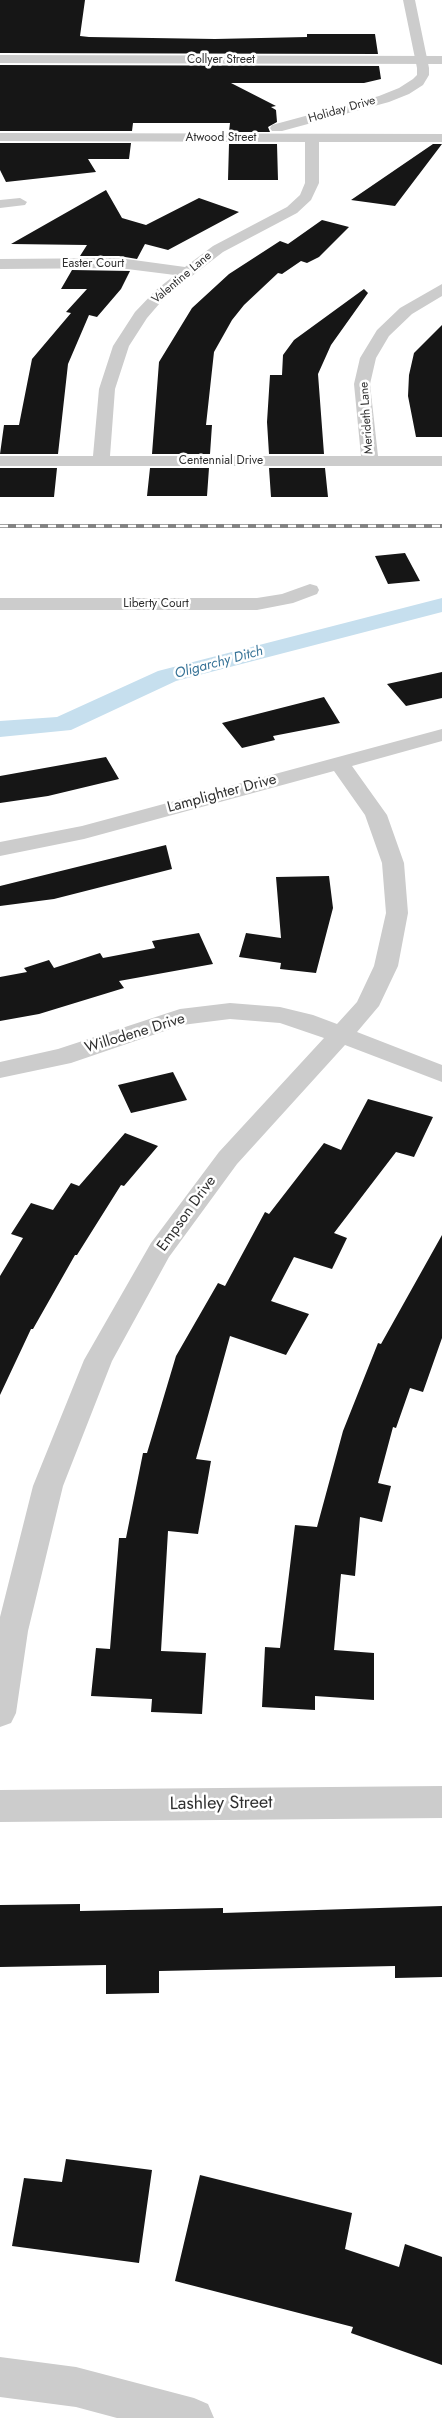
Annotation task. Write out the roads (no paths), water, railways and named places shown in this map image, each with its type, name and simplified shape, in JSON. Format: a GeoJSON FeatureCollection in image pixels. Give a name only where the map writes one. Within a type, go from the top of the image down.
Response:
{"type":"FeatureCollection","features":[{"type":"Feature","properties":{"kind":"street"},"geometry":{"type":"LineString","coordinates":[[409,0],[422,60]]}},
{"type":"Feature","properties":{"kind":"street","name":"Collyer Street"},"geometry":{"type":"LineString","coordinates":[[0,59],[442,60]]}},
{"type":"Feature","properties":{"kind":"street","name":"Holiday Drive"},"geometry":{"type":"LineString","coordinates":[[242,138],[404,91],[418,82],[423,75],[422,60]]}},
{"type":"Feature","properties":{"kind":"street","name":"Atwood Street"},"geometry":{"type":"LineString","coordinates":[[0,137],[442,138]]}},
{"type":"Feature","properties":{"kind":"street","name":"Valentine Lane"},"geometry":{"type":"LineString","coordinates":[[101,461],[107,389],[121,346],[141,315],[161,293],[218,249],[292,210],[306,197],[312,183],[312,138]]}},
{"type":"Feature","properties":{"kind":"street"},"geometry":{"type":"LineString","coordinates":[[0,204],[20,202]]}},
{"type":"Feature","properties":{"kind":"street","name":"Easter Court"},"geometry":{"type":"LineString","coordinates":[[0,264],[119,263],[186,272]]}},
{"type":"Feature","properties":{"kind":"street","name":"Merideth Lane"},"geometry":{"type":"LineString","coordinates":[[370,461],[362,384],[368,358],[383,333],[406,311],[442,289]]}},
{"type":"Feature","properties":{"kind":"street","name":"Centennial Drive"},"geometry":{"type":"LineString","coordinates":[[0,461],[442,461]]}},
{"type":"Feature","properties":{"kind":"street","name":"Liberty Court"},"geometry":{"type":"LineString","coordinates":[[0,604],[257,604],[286,599],[310,590]]}},
{"type":"Feature","properties":{"kind":"street","name":"Lamplighter Drive"},"geometry":{"type":"LineString","coordinates":[[0,849],[84,832],[442,734]]}},
{"type":"Feature","properties":{"kind":"street","name":"Empson Drive"},"geometry":{"type":"LineString","coordinates":[[0,1713],[12,1631],[48,1486],[98,1360],[160,1250],[228,1158],[367,1006],[386,966],[397,913],[393,863],[376,815],[339,762]]}},
{"type":"Feature","properties":{"kind":"street","name":"Willodene Drive"},"geometry":{"type":"LineString","coordinates":[[0,1070],[62,1057],[180,1017],[230,1012],[280,1015],[305,1021],[442,1074]]}},
{"type":"Feature","properties":{"kind":"street","name":"Lashley Street"},"geometry":{"type":"LineString","coordinates":[[0,1806],[442,1802]]}},
{"type":"Feature","properties":{"kind":"street"},"geometry":{"type":"LineString","coordinates":[[0,2376],[76,2387],[194,2418]]}},
{"type":"Feature","properties":{"kind":"waterway","name":"Oligarchy Ditch"},"geometry":{"type":"LineString","coordinates":[[0,729],[62,724],[167,676],[442,605]]}},
{"type":"Feature","properties":{"kind":"railway"},"geometry":{"type":"LineString","coordinates":[[0,526],[442,526]]}}]}
